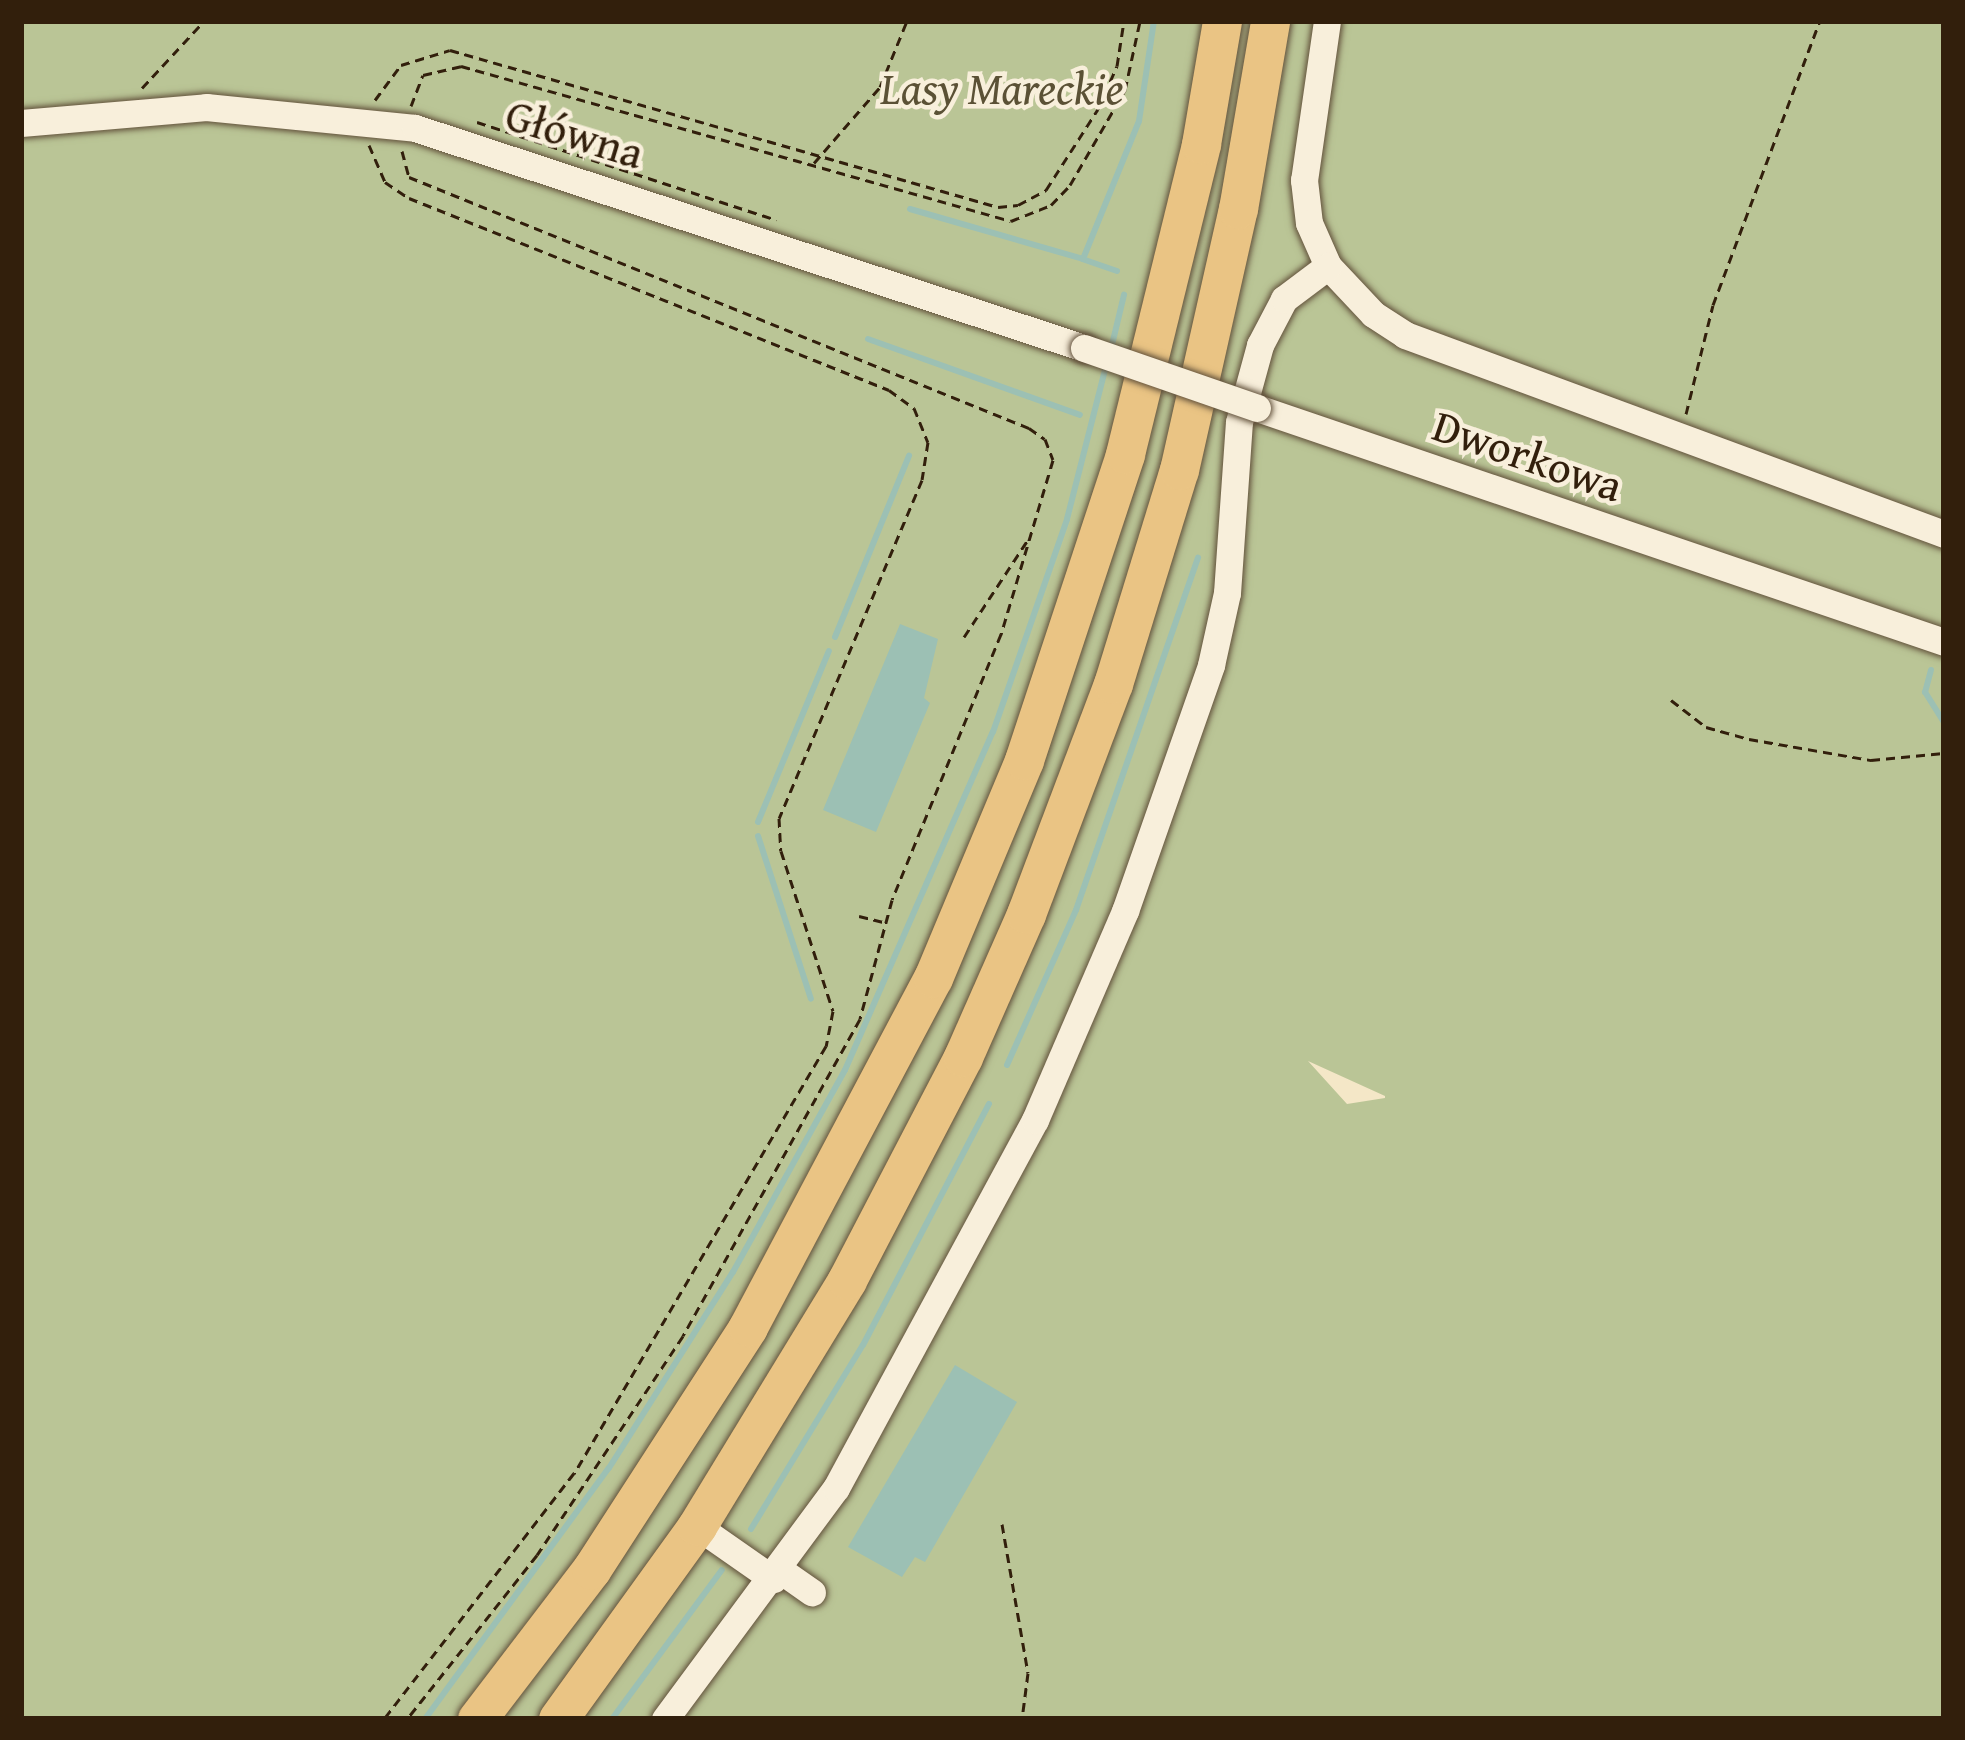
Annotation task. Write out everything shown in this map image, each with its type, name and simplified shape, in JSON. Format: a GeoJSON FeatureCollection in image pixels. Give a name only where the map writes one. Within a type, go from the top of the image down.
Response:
{"type":"FeatureCollection","features":[{"type":"Feature","properties":{"kind":"highway"},"geometry":{"type":"LineString","coordinates":[[477,1719],[664,1463],[818,1206],[933,978],[1024,760],[1125,454],[1201,144],[1222,21]]}},
{"type":"Feature","properties":{"kind":"highway"},"geometry":{"type":"LineString","coordinates":[[558,1719],[697,1526],[847,1280],[987,1006],[1148,581],[1225,272],[1270,21]]}},
{"type":"Feature","properties":{"kind":"street"},"geometry":{"type":"LineString","coordinates":[[665,1719],[777,1574],[932,1318],[1074,1032],[1216,646],[1239,422],[1260,345],[1284,298],[1328,266],[1309,224],[1304,180],[1327,21]]}},
{"type":"Feature","properties":{"kind":"street","name":"Główna"},"geometry":{"type":"LineString","coordinates":[[21,123],[206,107],[407,127],[591,180],[1084,348]]}},
{"type":"Feature","properties":{"kind":"street","name":"Dworkowa"},"geometry":{"type":"LineString","coordinates":[[1328,266],[1350,294],[1405,335],[1944,534]]}},
{"type":"Feature","properties":{"kind":"street","name":"Dworkowa"},"geometry":{"type":"LineString","coordinates":[[1084,348],[1944,642]]}},
{"type":"Feature","properties":{"kind":"street"},"geometry":{"type":"LineString","coordinates":[[697,1526],[812,1592]]}},
{"type":"Feature","properties":{"kind":"path"},"geometry":{"type":"LineString","coordinates":[[141,90],[205,21]]}},
{"type":"Feature","properties":{"kind":"path"},"geometry":{"type":"LineString","coordinates":[[812,165],[880,87],[907,21]]}},
{"type":"Feature","properties":{"kind":"path"},"geometry":{"type":"LineString","coordinates":[[385,1719],[582,1462],[826,1046],[830,995],[781,851],[779,818],[922,480],[928,442],[914,408],[889,390],[394,189],[372,161],[370,122],[384,82],[401,65],[450,50],[824,152],[998,207],[1034,198],[1098,109],[1118,66],[1124,21]]}},
{"type":"Feature","properties":{"kind":"path"},"geometry":{"type":"LineString","coordinates":[[407,1719],[536,1555],[683,1336],[860,1019],[885,923],[1001,634],[1053,471],[1038,434],[409,177],[400,159],[417,83],[446,64],[991,219],[1032,216],[1070,184],[1111,116],[1132,72],[1140,21]]}},
{"type":"Feature","properties":{"kind":"path"},"geometry":{"type":"LineString","coordinates":[[1686,416],[1713,305],[1820,21]]}},
{"type":"Feature","properties":{"kind":"path"},"geometry":{"type":"LineString","coordinates":[[964,637],[1032,534]]}},
{"type":"Feature","properties":{"kind":"path"},"geometry":{"type":"LineString","coordinates":[[1671,700],[1706,727],[1750,740],[1870,760],[1944,752]]}},
{"type":"Feature","properties":{"kind":"path"},"geometry":{"type":"LineString","coordinates":[[859,916],[885,923]]}},
{"type":"Feature","properties":{"kind":"path"},"geometry":{"type":"LineString","coordinates":[[1002,1524],[1028,1673],[1022,1719]]}},
{"type":"Feature","properties":{"kind":"green space","name":"Lasy Mareckie"},"geometry":{"type":"Polygon","coordinates":[[[21,21],[1944,21],[1944,1719],[21,1719],[21,21]],[[1308,1061],[1347,1104],[1385,1096],[1308,1061]]]}},
{"type":"Feature","properties":{"kind":"water"},"geometry":{"type":"Polygon","coordinates":[[[900,624],[938,639],[924,698],[930,703],[876,832],[823,810],[900,624]]]}},
{"type":"Feature","properties":{"kind":"water"},"geometry":{"type":"Polygon","coordinates":[[[955,1365],[1017,1402],[925,1562],[915,1557],[902,1577],[848,1547],[955,1365]]]}},
{"type":"Feature","properties":{"kind":"waterway"},"geometry":{"type":"LineString","coordinates":[[1117,271],[1083,259],[1139,121],[1154,21]]}},
{"type":"Feature","properties":{"kind":"waterway"},"geometry":{"type":"LineString","coordinates":[[910,209],[1083,259]]}},
{"type":"Feature","properties":{"kind":"waterway"},"geometry":{"type":"LineString","coordinates":[[1111,349],[1124,295]]}},
{"type":"Feature","properties":{"kind":"waterway"},"geometry":{"type":"LineString","coordinates":[[868,339],[1080,415]]}},
{"type":"Feature","properties":{"kind":"waterway"},"geometry":{"type":"LineString","coordinates":[[425,1719],[609,1468],[733,1272],[845,1070],[993,732],[1067,519],[1107,362]]}},
{"type":"Feature","properties":{"kind":"waterway"},"geometry":{"type":"LineString","coordinates":[[835,637],[909,456]]}},
{"type":"Feature","properties":{"kind":"waterway"},"geometry":{"type":"LineString","coordinates":[[1007,1065],[1076,910],[1198,558]]}},
{"type":"Feature","properties":{"kind":"waterway"},"geometry":{"type":"LineString","coordinates":[[758,822],[829,651]]}},
{"type":"Feature","properties":{"kind":"waterway"},"geometry":{"type":"LineString","coordinates":[[1931,670],[1925,692],[1944,723]]}},
{"type":"Feature","properties":{"kind":"waterway"},"geometry":{"type":"LineString","coordinates":[[758,836],[811,999]]}},
{"type":"Feature","properties":{"kind":"waterway"},"geometry":{"type":"LineString","coordinates":[[751,1529],[863,1345],[989,1104]]}},
{"type":"Feature","properties":{"kind":"waterway"},"geometry":{"type":"LineString","coordinates":[[612,1719],[722,1570]]}}]}
